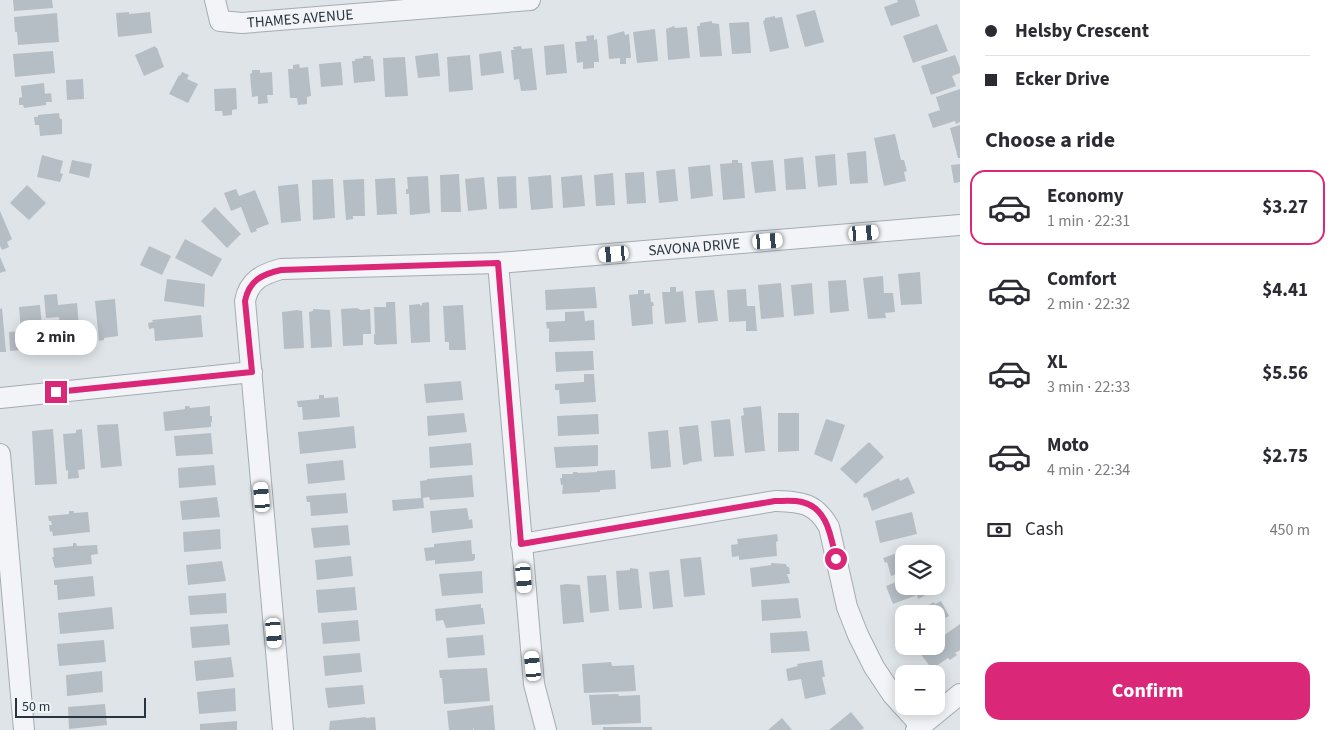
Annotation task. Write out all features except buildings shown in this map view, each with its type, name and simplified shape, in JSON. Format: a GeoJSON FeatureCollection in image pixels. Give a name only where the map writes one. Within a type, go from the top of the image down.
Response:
{"type":"FeatureCollection","features":[{"type":"Feature","properties":{"kind":"street","name":"THAMES AVENUE"},"geometry":{"type":"LineString","coordinates":[[215,0],[220,21],[242,23],[530,0]]}},
{"type":"Feature","properties":{"kind":"street","name":"SAVONA DRIVE"},"geometry":{"type":"LineString","coordinates":[[283,730],[245,301],[246,294],[254,282],[263,274],[281,270],[498,263],[960,226]]}},
{"type":"Feature","properties":{"kind":"street"},"geometry":{"type":"LineString","coordinates":[[498,263],[534,684],[546,730]]}},
{"type":"Feature","properties":{"kind":"street"},"geometry":{"type":"LineString","coordinates":[[0,398],[252,372]]}},
{"type":"Feature","properties":{"kind":"street"},"geometry":{"type":"LineString","coordinates":[[0,454],[24,730]]}},
{"type":"Feature","properties":{"kind":"street"},"geometry":{"type":"LineString","coordinates":[[521,544],[775,501],[802,502],[812,506],[824,517],[829,527],[847,607],[858,636],[874,667],[892,694],[919,728],[960,694]]}},
{"type":"Feature","properties":{"kind":"route"},"geometry":{"type":"LineString","coordinates":[[56,392],[252,372],[245,301],[246,294],[254,282],[263,274],[281,270],[498,263],[521,544],[775,501],[802,502],[812,506],[824,517],[829,527],[836,559]]}}]}
